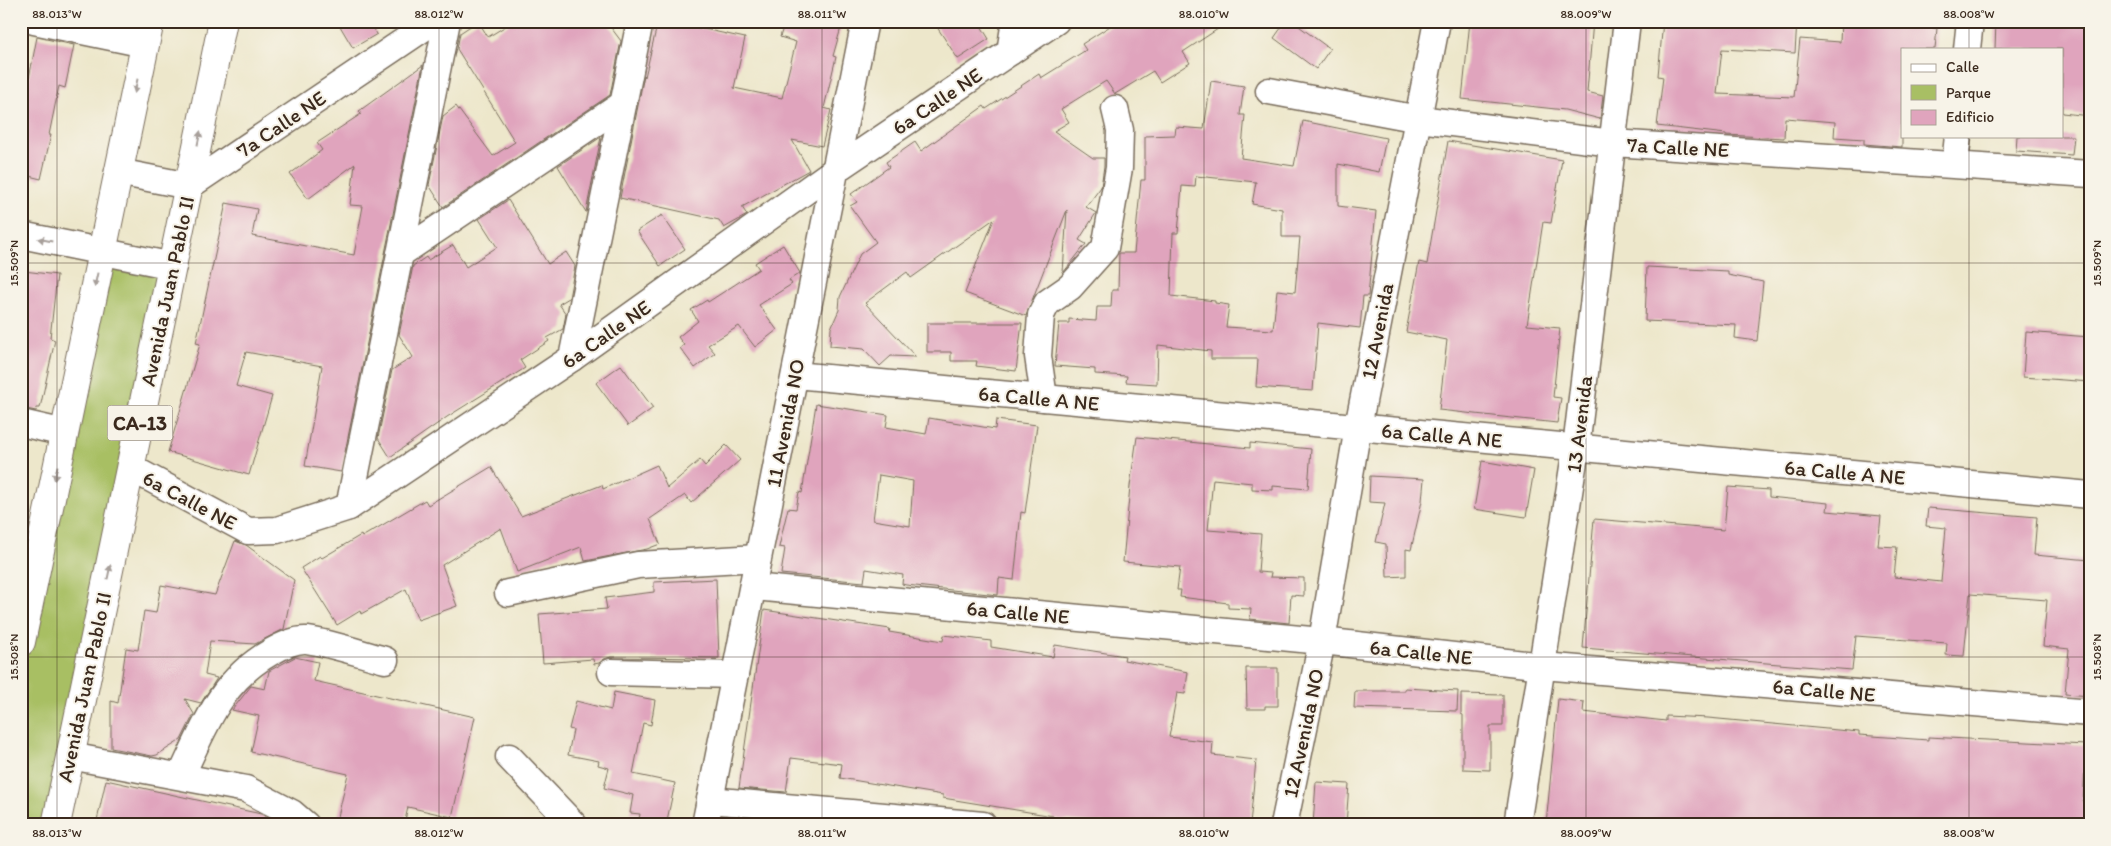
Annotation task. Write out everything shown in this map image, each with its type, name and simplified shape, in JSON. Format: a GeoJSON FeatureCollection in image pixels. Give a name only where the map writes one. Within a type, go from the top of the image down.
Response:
{"type":"FeatureCollection","features":[{"type":"Feature","properties":{"kind":"highway","name":"Avenida Juan Pablo II"},"geometry":{"type":"LineString","coordinates":[[56,825],[223,21]]}},
{"type":"Feature","properties":{"kind":"highway"},"geometry":{"type":"LineString","coordinates":[[21,642],[25,601],[65,432],[148,32]]}},
{"type":"Feature","properties":{"kind":"street"},"geometry":{"type":"LineString","coordinates":[[34,21],[148,32]]}},
{"type":"Feature","properties":{"kind":"street","name":"7a Calle NE"},"geometry":{"type":"LineString","coordinates":[[189,186],[434,21]]}},
{"type":"Feature","properties":{"kind":"street"},"geometry":{"type":"LineString","coordinates":[[349,508],[447,21]]}},
{"type":"Feature","properties":{"kind":"street"},"geometry":{"type":"LineString","coordinates":[[572,358],[640,21]]}},
{"type":"Feature","properties":{"kind":"street","name":"11 Avenida NO"},"geometry":{"type":"LineString","coordinates":[[708,812],[865,21]]}},
{"type":"Feature","properties":{"kind":"street"},"geometry":{"type":"LineString","coordinates":[[1010,52],[1015,21]]}},
{"type":"Feature","properties":{"kind":"street","name":"6a Calle NE"},"geometry":{"type":"LineString","coordinates":[[131,468],[248,531],[277,530],[349,508],[572,358],[835,170],[1056,21]]}},
{"type":"Feature","properties":{"kind":"street","name":"12 Avenida"},"geometry":{"type":"LineString","coordinates":[[1322,641],[1358,427],[1437,21]]}},
{"type":"Feature","properties":{"kind":"street","name":"13 Avenida"},"geometry":{"type":"LineString","coordinates":[[1517,825],[1576,448],[1627,21]]}},
{"type":"Feature","properties":{"kind":"street"},"geometry":{"type":"LineString","coordinates":[[1967,48],[1970,21]]}},
{"type":"Feature","properties":{"kind":"street","name":"7a Calle NE"},"geometry":{"type":"LineString","coordinates":[[1270,91],[1419,119],[1613,143],[2090,174]]}},
{"type":"Feature","properties":{"kind":"street"},"geometry":{"type":"LineString","coordinates":[[400,254],[623,104]]}},
{"type":"Feature","properties":{"kind":"street"},"geometry":{"type":"LineString","coordinates":[[1044,398],[1038,356],[1041,316],[1047,303],[1070,287],[1106,248],[1119,168],[1120,130],[1115,109]]}},
{"type":"Feature","properties":{"kind":"street"},"geometry":{"type":"LineString","coordinates":[[1955,164],[1958,138]]}},
{"type":"Feature","properties":{"kind":"street"},"geometry":{"type":"LineString","coordinates":[[118,172],[189,186]]}},
{"type":"Feature","properties":{"kind":"street"},"geometry":{"type":"LineString","coordinates":[[21,235],[173,266]]}},
{"type":"Feature","properties":{"kind":"street","name":"6a Calle A NE"},"geometry":{"type":"LineString","coordinates":[[795,375],[2090,495]]}},
{"type":"Feature","properties":{"kind":"street"},"geometry":{"type":"LineString","coordinates":[[21,424],[65,432]]}},
{"type":"Feature","properties":{"kind":"street"},"geometry":{"type":"LineString","coordinates":[[508,593],[638,565],[758,558]]}},
{"type":"Feature","properties":{"kind":"street","name":"6a Calle NE"},"geometry":{"type":"LineString","coordinates":[[753,587],[1322,641],[1543,666],[2090,713]]}},
{"type":"Feature","properties":{"kind":"street"},"geometry":{"type":"LineString","coordinates":[[181,776],[209,716],[230,686],[243,671],[284,645],[306,640],[385,660]]}},
{"type":"Feature","properties":{"kind":"street","name":"12 Avenida NO"},"geometry":{"type":"LineString","coordinates":[[1284,825],[1322,641]]}},
{"type":"Feature","properties":{"kind":"street"},"geometry":{"type":"LineString","coordinates":[[611,672],[735,676]]}},
{"type":"Feature","properties":{"kind":"street"},"geometry":{"type":"LineString","coordinates":[[70,756],[246,789],[292,813],[306,825]]}},
{"type":"Feature","properties":{"kind":"street"},"geometry":{"type":"LineString","coordinates":[[510,757],[574,825]]}},
{"type":"Feature","properties":{"kind":"street"},"geometry":{"type":"LineString","coordinates":[[708,812],[983,825]]}},
{"type":"Feature","properties":{"kind":"green space"},"geometry":{"type":"Polygon","coordinates":[[[102,251],[172,266],[54,825],[21,825],[21,651],[102,251]]]}},
{"type":"Feature","properties":{"kind":"building"},"geometry":{"type":"Polygon","coordinates":[[[337,21],[369,21],[377,34],[353,48],[337,21]]]}},
{"type":"Feature","properties":{"kind":"building"},"geometry":{"type":"Polygon","coordinates":[[[478,21],[488,37],[514,21],[606,21],[621,41],[610,95],[443,207],[429,185],[443,116],[456,106],[493,156],[515,142],[457,49],[460,33],[478,21]]]}},
{"type":"Feature","properties":{"kind":"building"},"geometry":{"type":"Polygon","coordinates":[[[658,21],[667,21],[745,38],[734,88],[782,98],[796,42],[780,37],[785,21],[829,21],[842,24],[833,56],[836,57],[824,108],[831,110],[822,146],[792,140],[809,170],[742,207],[747,215],[724,228],[719,220],[620,198],[644,75],[645,77],[658,21]]]}},
{"type":"Feature","properties":{"kind":"building"},"geometry":{"type":"Polygon","coordinates":[[[933,21],[978,21],[989,39],[958,59],[933,21]]]}},
{"type":"Feature","properties":{"kind":"building"},"geometry":{"type":"Polygon","coordinates":[[[1118,21],[1230,21],[1183,52],[1190,63],[1160,82],[1153,71],[1115,94],[1106,81],[1061,109],[1069,122],[1054,131],[1093,158],[1104,158],[1101,187],[1086,207],[1096,213],[1079,240],[1086,244],[1063,273],[1067,210],[1026,316],[965,293],[994,219],[911,278],[907,272],[865,303],[916,357],[891,356],[880,366],[864,349],[830,346],[831,328],[839,310],[840,297],[860,254],[876,242],[850,206],[857,202],[851,194],[889,167],[886,162],[915,142],[921,151],[984,106],[986,109],[1039,74],[1041,78],[1086,50],[1082,44],[1118,21]]]}},
{"type":"Feature","properties":{"kind":"building"},"geometry":{"type":"Polygon","coordinates":[[[1286,21],[1292,21],[1330,49],[1316,69],[1274,38],[1286,21]]]}},
{"type":"Feature","properties":{"kind":"building"},"geometry":{"type":"Polygon","coordinates":[[[1470,21],[1593,21],[1587,92],[1603,96],[1600,119],[1565,110],[1462,99],[1470,21]]]}},
{"type":"Feature","properties":{"kind":"building"},"geometry":{"type":"Polygon","coordinates":[[[1663,21],[1722,21],[1722,24],[1770,27],[1771,21],[1797,21],[1795,53],[1722,49],[1717,94],[1794,97],[1800,39],[1840,42],[1841,21],[1934,21],[1933,28],[1937,28],[1935,48],[1901,48],[1902,147],[1864,144],[1864,139],[1834,137],[1835,122],[1785,118],[1784,138],[1726,135],[1657,126],[1663,77],[1658,76],[1663,21]]]}},
{"type":"Feature","properties":{"kind":"building"},"geometry":{"type":"Polygon","coordinates":[[[1996,21],[2090,21],[2090,116],[2064,113],[2064,48],[1995,48],[1996,21]]]}},
{"type":"Feature","properties":{"kind":"building"},"geometry":{"type":"Polygon","coordinates":[[[37,37],[74,45],[65,88],[59,86],[41,179],[21,174],[21,120],[37,37]]]}},
{"type":"Feature","properties":{"kind":"building"},"geometry":{"type":"Polygon","coordinates":[[[423,65],[341,472],[305,466],[322,366],[246,352],[236,386],[272,396],[249,475],[168,452],[200,344],[196,343],[226,203],[257,209],[252,236],[354,255],[363,206],[350,205],[355,164],[308,199],[290,174],[322,150],[317,143],[361,114],[359,111],[423,65]]]}},
{"type":"Feature","properties":{"kind":"building"},"geometry":{"type":"Polygon","coordinates":[[[1211,81],[1244,86],[1240,115],[1245,115],[1241,158],[1294,166],[1303,121],[1386,138],[1379,172],[1338,164],[1338,206],[1376,211],[1368,296],[1363,296],[1360,328],[1318,323],[1313,391],[1256,387],[1258,359],[1211,359],[1211,351],[1158,345],[1157,384],[1126,382],[1127,376],[1095,374],[1095,369],[1055,366],[1059,323],[1069,323],[1069,319],[1096,321],[1097,307],[1111,307],[1112,290],[1118,290],[1119,253],[1134,253],[1141,180],[1145,180],[1145,136],[1175,135],[1176,127],[1204,129],[1211,81]],[[1196,176],[1195,187],[1182,186],[1178,233],[1173,233],[1171,296],[1215,301],[1215,303],[1229,305],[1226,327],[1273,330],[1277,290],[1295,292],[1300,237],[1282,237],[1282,209],[1252,204],[1256,182],[1196,176]]]}},
{"type":"Feature","properties":{"kind":"building"},"geometry":{"type":"Polygon","coordinates":[[[2064,136],[2074,136],[2072,155],[2016,151],[2017,138],[2064,138],[2064,136]]]}},
{"type":"Feature","properties":{"kind":"building"},"geometry":{"type":"Polygon","coordinates":[[[601,137],[586,212],[558,166],[601,137]]]}},
{"type":"Feature","properties":{"kind":"building"},"geometry":{"type":"Polygon","coordinates":[[[1448,141],[1562,160],[1551,223],[1543,222],[1527,325],[1560,328],[1553,397],[1561,398],[1557,423],[1439,410],[1447,340],[1406,332],[1419,262],[1427,264],[1448,141]]]}},
{"type":"Feature","properties":{"kind":"building"},"geometry":{"type":"Polygon","coordinates":[[[508,200],[548,264],[566,252],[575,266],[569,298],[559,304],[566,314],[563,329],[547,338],[549,341],[520,360],[525,368],[447,417],[390,457],[378,438],[392,370],[413,357],[399,335],[413,266],[426,257],[428,260],[453,245],[466,267],[497,247],[479,219],[508,200]]]}},
{"type":"Feature","properties":{"kind":"building"},"geometry":{"type":"Polygon","coordinates":[[[662,215],[685,249],[660,266],[637,231],[662,215]]]}},
{"type":"Feature","properties":{"kind":"building"},"geometry":{"type":"Polygon","coordinates":[[[783,245],[800,273],[789,280],[792,284],[759,305],[777,330],[755,347],[739,326],[708,345],[715,353],[695,368],[680,348],[684,345],[678,337],[698,321],[691,310],[707,300],[708,302],[759,269],[755,263],[783,245]]]}},
{"type":"Feature","properties":{"kind":"building"},"geometry":{"type":"Polygon","coordinates":[[[1647,267],[1728,271],[1728,275],[1763,282],[1757,341],[1735,338],[1736,325],[1645,321],[1647,267]]]}},
{"type":"Feature","properties":{"kind":"building"},"geometry":{"type":"Polygon","coordinates":[[[24,271],[57,275],[50,338],[55,340],[40,408],[37,408],[36,411],[21,408],[21,291],[24,271]]]}},
{"type":"Feature","properties":{"kind":"building"},"geometry":{"type":"Polygon","coordinates":[[[927,323],[1022,323],[1016,371],[976,366],[977,361],[951,361],[951,352],[927,352],[927,323]]]}},
{"type":"Feature","properties":{"kind":"building"},"geometry":{"type":"Polygon","coordinates":[[[2026,332],[2090,337],[2090,382],[2023,377],[2026,332]]]}},
{"type":"Feature","properties":{"kind":"building"},"geometry":{"type":"Polygon","coordinates":[[[621,365],[653,408],[628,426],[596,383],[621,365]]]}},
{"type":"Feature","properties":{"kind":"building"},"geometry":{"type":"Polygon","coordinates":[[[816,404],[888,415],[886,427],[926,434],[929,418],[995,429],[996,420],[1037,425],[1025,513],[1021,512],[1014,580],[999,578],[998,595],[906,585],[902,584],[903,575],[866,569],[864,582],[781,574],[785,548],[779,547],[788,508],[796,509],[799,492],[802,493],[816,404]],[[879,475],[873,520],[910,526],[913,481],[879,475]]]}},
{"type":"Feature","properties":{"kind":"building"},"geometry":{"type":"Polygon","coordinates":[[[1137,437],[1250,448],[1250,443],[1311,449],[1308,489],[1273,486],[1273,490],[1252,489],[1252,483],[1213,479],[1208,530],[1261,534],[1258,572],[1271,573],[1270,577],[1304,578],[1304,596],[1291,595],[1289,623],[1250,619],[1251,609],[1228,608],[1228,603],[1180,597],[1181,590],[1177,590],[1180,567],[1123,562],[1130,486],[1137,437]]]}},
{"type":"Feature","properties":{"kind":"building"},"geometry":{"type":"Polygon","coordinates":[[[726,445],[740,460],[691,503],[685,495],[650,519],[660,544],[647,549],[585,561],[581,547],[517,572],[501,528],[442,565],[457,606],[418,620],[406,589],[361,614],[360,611],[337,625],[301,568],[361,535],[362,537],[425,500],[428,505],[491,467],[521,516],[602,485],[603,489],[657,465],[667,488],[700,460],[705,466],[726,445]]]}},
{"type":"Feature","properties":{"kind":"building"},"geometry":{"type":"Polygon","coordinates":[[[1482,461],[1534,470],[1526,517],[1474,509],[1482,461]]]}},
{"type":"Feature","properties":{"kind":"building"},"geometry":{"type":"Polygon","coordinates":[[[1370,476],[1424,479],[1422,501],[1411,550],[1406,549],[1406,576],[1387,577],[1386,544],[1376,542],[1385,503],[1369,502],[1370,476]]]}},
{"type":"Feature","properties":{"kind":"building"},"geometry":{"type":"Polygon","coordinates":[[[1728,487],[1769,490],[1769,497],[1828,503],[1827,511],[1881,516],[1878,546],[1897,547],[1894,577],[1941,582],[1946,528],[1926,526],[1928,508],[2037,517],[2034,555],[2090,560],[2090,696],[2065,694],[2069,649],[2043,646],[2047,600],[1970,594],[1964,656],[1946,655],[1947,643],[1856,636],[1852,670],[1583,648],[1594,519],[1724,530],[1728,487]]]}},
{"type":"Feature","properties":{"kind":"building"},"geometry":{"type":"Polygon","coordinates":[[[235,541],[246,545],[294,580],[284,629],[255,644],[210,641],[205,675],[217,678],[201,703],[185,699],[194,714],[181,740],[157,755],[152,756],[111,748],[111,701],[118,703],[126,648],[138,650],[144,611],[156,613],[161,585],[215,595],[235,541]]]}},
{"type":"Feature","properties":{"kind":"building"},"geometry":{"type":"Polygon","coordinates":[[[716,579],[719,658],[611,657],[594,664],[593,659],[543,663],[539,614],[607,609],[605,598],[654,592],[654,582],[716,579]]]}},
{"type":"Feature","properties":{"kind":"building"},"geometry":{"type":"Polygon","coordinates":[[[764,610],[890,629],[889,632],[943,641],[944,635],[991,641],[991,647],[1053,657],[1055,645],[1125,656],[1124,660],[1188,672],[1185,694],[1177,693],[1169,737],[1213,742],[1212,755],[1256,760],[1250,825],[1128,825],[1052,819],[1053,816],[943,798],[943,795],[840,778],[842,764],[791,758],[786,792],[739,788],[764,610]]]}},
{"type":"Feature","properties":{"kind":"building"},"geometry":{"type":"Polygon","coordinates":[[[295,657],[318,662],[314,681],[475,717],[452,817],[408,807],[404,825],[336,825],[348,774],[251,752],[259,716],[232,710],[251,686],[265,689],[269,671],[295,657]]]}},
{"type":"Feature","properties":{"kind":"building"},"geometry":{"type":"Polygon","coordinates":[[[1246,668],[1278,668],[1278,706],[1265,706],[1265,709],[1247,709],[1246,668]]]}},
{"type":"Feature","properties":{"kind":"building"},"geometry":{"type":"Polygon","coordinates":[[[1405,688],[1458,691],[1457,711],[1354,708],[1355,691],[1405,691],[1405,688]]]}},
{"type":"Feature","properties":{"kind":"building"},"geometry":{"type":"Polygon","coordinates":[[[614,692],[655,700],[651,725],[643,723],[633,774],[675,783],[666,825],[638,825],[640,814],[630,813],[633,795],[604,788],[609,768],[598,765],[599,761],[568,755],[573,730],[569,729],[576,701],[611,710],[614,692]]]}},
{"type":"Feature","properties":{"kind":"building"},"geometry":{"type":"Polygon","coordinates":[[[1461,694],[1503,695],[1503,726],[1490,726],[1490,770],[1463,769],[1461,694]]]}},
{"type":"Feature","properties":{"kind":"building"},"geometry":{"type":"Polygon","coordinates":[[[1558,699],[1584,702],[1583,712],[1666,721],[1666,716],[1708,718],[1859,732],[1859,735],[1928,740],[1928,737],[2086,745],[2083,803],[2090,804],[2090,825],[1546,825],[1558,699]]]}},
{"type":"Feature","properties":{"kind":"building"},"geometry":{"type":"Polygon","coordinates":[[[106,780],[261,814],[273,820],[272,825],[96,825],[106,780]]]}},
{"type":"Feature","properties":{"kind":"building"},"geometry":{"type":"Polygon","coordinates":[[[1316,782],[1349,784],[1346,825],[1313,825],[1316,782]]]}}]}
